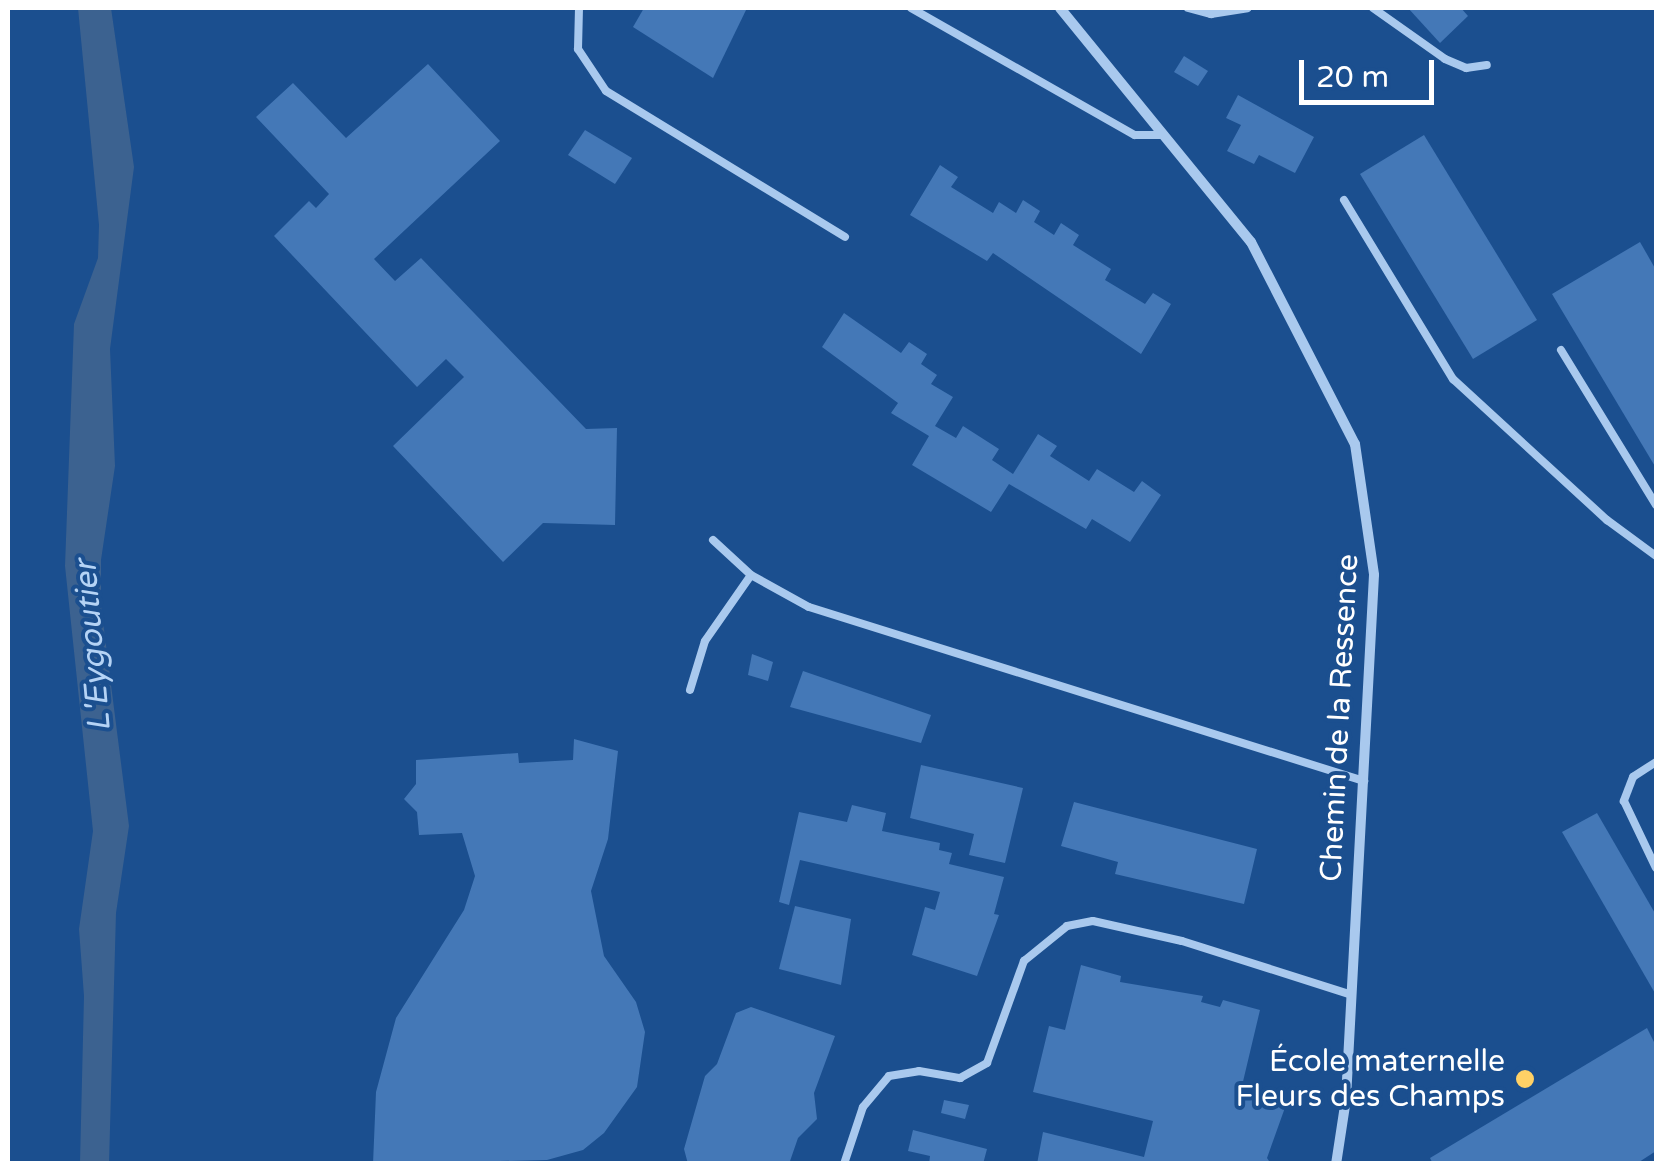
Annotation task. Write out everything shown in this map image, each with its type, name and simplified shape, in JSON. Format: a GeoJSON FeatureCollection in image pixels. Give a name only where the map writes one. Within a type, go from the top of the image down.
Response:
{"type":"FeatureCollection","features":[{"type":"Feature","properties":{"kind":"street","name":"Chemin de la Ressence"},"geometry":{"type":"LineString","coordinates":[[1060,8],[1260,256],[1355,444],[1374,550],[1352,996],[1336,1164]]}},
{"type":"Feature","properties":{"kind":"lane"},"geometry":{"type":"LineString","coordinates":[[580,8],[578,48],[606,91],[845,237]]}},
{"type":"Feature","properties":{"kind":"lane"},"geometry":{"type":"LineString","coordinates":[[911,8],[1134,136],[1164,135]]}},
{"type":"Feature","properties":{"kind":"lane"},"geometry":{"type":"LineString","coordinates":[[1188,8],[1211,14],[1248,8]]}},
{"type":"Feature","properties":{"kind":"lane"},"geometry":{"type":"LineString","coordinates":[[1373,8],[1445,59],[1466,68],[1487,65]]}},
{"type":"Feature","properties":{"kind":"lane"},"geometry":{"type":"LineString","coordinates":[[1344,200],[1453,379],[1607,520],[1656,556]]}},
{"type":"Feature","properties":{"kind":"lane"},"geometry":{"type":"LineString","coordinates":[[1561,350],[1656,505]]}},
{"type":"Feature","properties":{"kind":"lane"},"geometry":{"type":"LineString","coordinates":[[713,540],[752,575],[809,608],[1364,781]]}},
{"type":"Feature","properties":{"kind":"lane"},"geometry":{"type":"LineString","coordinates":[[690,690],[705,641],[752,575]]}},
{"type":"Feature","properties":{"kind":"lane"},"geometry":{"type":"LineString","coordinates":[[1656,762],[1633,777],[1624,792],[1632,824],[1656,868]]}},
{"type":"Feature","properties":{"kind":"lane"},"geometry":{"type":"LineString","coordinates":[[844,1164],[863,1108],[889,1076],[919,1070],[960,1078],[987,1063],[1024,961],[1067,926],[1094,921],[1182,941],[1352,996]]}},
{"type":"Feature","properties":{"kind":"water","name":"L'Eygoutier"},"geometry":{"type":"Polygon","coordinates":[[[78,8],[111,8],[134,167],[110,349],[115,466],[101,560],[101,606],[129,826],[116,913],[109,1164],[80,1163],[84,996],[79,929],[93,831],[65,566],[74,324],[98,258],[99,225],[78,8]]]}},
{"type":"Feature","properties":{"kind":"building"},"geometry":{"type":"Polygon","coordinates":[[[644,8],[747,8],[713,78],[633,27],[644,8]]]}},
{"type":"Feature","properties":{"kind":"building"},"geometry":{"type":"Polygon","coordinates":[[[1408,8],[1461,8],[1468,16],[1440,43],[1408,8]]]}},
{"type":"Feature","properties":{"kind":"building"},"geometry":{"type":"Polygon","coordinates":[[[1184,56],[1208,71],[1198,86],[1174,72],[1184,56]]]}},
{"type":"Feature","properties":{"kind":"building"},"geometry":{"type":"Polygon","coordinates":[[[428,64],[500,141],[374,259],[395,281],[421,258],[586,429],[617,428],[615,525],[543,523],[503,562],[393,446],[464,377],[446,359],[417,387],[274,236],[309,201],[316,208],[329,194],[256,117],[293,83],[346,138],[428,64]]]}},
{"type":"Feature","properties":{"kind":"building"},"geometry":{"type":"Polygon","coordinates":[[[1238,95],[1314,137],[1295,173],[1259,155],[1254,164],[1227,151],[1241,125],[1226,118],[1238,95]]]}},
{"type":"Feature","properties":{"kind":"building"},"geometry":{"type":"Polygon","coordinates":[[[585,130],[632,158],[615,184],[568,155],[585,130]]]}},
{"type":"Feature","properties":{"kind":"building"},"geometry":{"type":"Polygon","coordinates":[[[1424,135],[1537,320],[1473,359],[1360,174],[1424,135]]]}},
{"type":"Feature","properties":{"kind":"building"},"geometry":{"type":"Polygon","coordinates":[[[940,165],[958,177],[951,187],[993,213],[999,202],[1016,213],[1023,200],[1040,211],[1034,222],[1054,235],[1061,223],[1079,235],[1073,245],[1111,269],[1105,280],[1145,304],[1153,293],[1171,304],[1141,354],[993,253],[987,261],[910,215],[940,165]]]}},
{"type":"Feature","properties":{"kind":"building"},"geometry":{"type":"Polygon","coordinates":[[[1640,242],[1656,270],[1656,468],[1552,294],[1640,242]]]}},
{"type":"Feature","properties":{"kind":"building"},"geometry":{"type":"Polygon","coordinates":[[[844,313],[901,353],[909,342],[927,354],[921,364],[937,375],[931,384],[953,397],[935,426],[956,438],[963,426],[999,449],[992,460],[1013,474],[1038,434],[1057,446],[1050,456],[1089,481],[1097,469],[1134,492],[1142,481],[1161,495],[1130,542],[1092,519],[1086,529],[1009,484],[991,512],[912,465],[929,436],[891,413],[898,403],[822,347],[844,313]]]}},
{"type":"Feature","properties":{"kind":"building"},"geometry":{"type":"Polygon","coordinates":[[[752,654],[773,662],[768,681],[748,675],[752,654]]]}},
{"type":"Feature","properties":{"kind":"building"},"geometry":{"type":"Polygon","coordinates":[[[803,671],[931,715],[921,743],[790,707],[803,671]]]}},
{"type":"Feature","properties":{"kind":"building"},"geometry":{"type":"Polygon","coordinates":[[[574,739],[618,751],[608,839],[591,891],[604,956],[636,1002],[645,1032],[637,1087],[604,1133],[583,1150],[547,1160],[373,1164],[376,1092],[396,1018],[464,910],[475,876],[462,833],[419,835],[417,812],[404,799],[416,784],[416,760],[518,753],[519,763],[573,760],[574,739]]]}},
{"type":"Feature","properties":{"kind":"building"},"geometry":{"type":"Polygon","coordinates":[[[921,765],[1023,788],[1005,863],[969,855],[974,834],[910,818],[921,765]]]}},
{"type":"Feature","properties":{"kind":"building"},"geometry":{"type":"Polygon","coordinates":[[[1074,802],[1257,849],[1244,904],[1115,874],[1118,862],[1061,846],[1074,802]]]}},
{"type":"Feature","properties":{"kind":"building"},"geometry":{"type":"Polygon","coordinates":[[[852,805],[886,813],[882,831],[940,843],[939,850],[952,853],[949,864],[1004,877],[994,914],[999,915],[977,976],[912,955],[925,907],[935,910],[940,892],[800,860],[789,905],[779,902],[799,812],[847,822],[852,805]]]}},
{"type":"Feature","properties":{"kind":"building"},"geometry":{"type":"Polygon","coordinates":[[[1597,813],[1656,915],[1656,995],[1562,832],[1597,813]]]}},
{"type":"Feature","properties":{"kind":"building"},"geometry":{"type":"Polygon","coordinates":[[[795,906],[851,919],[841,985],[779,969],[795,906]]]}},
{"type":"Feature","properties":{"kind":"building"},"geometry":{"type":"Polygon","coordinates":[[[1081,965],[1121,976],[1120,982],[1203,996],[1201,1002],[1220,1007],[1223,1000],[1260,1010],[1241,1090],[1287,1102],[1267,1158],[1271,1164],[1037,1164],[1043,1132],[1144,1157],[1153,1121],[1033,1092],[1049,1026],[1065,1030],[1081,965]]]}},
{"type":"Feature","properties":{"kind":"building"},"geometry":{"type":"Polygon","coordinates":[[[751,1007],[835,1036],[814,1093],[817,1119],[798,1138],[789,1164],[688,1164],[684,1149],[705,1076],[717,1064],[736,1013],[751,1007]]]}},
{"type":"Feature","properties":{"kind":"building"},"geometry":{"type":"Polygon","coordinates":[[[1647,1028],[1656,1046],[1656,1151],[1636,1164],[1433,1164],[1430,1158],[1647,1028]]]}},
{"type":"Feature","properties":{"kind":"building"},"geometry":{"type":"Polygon","coordinates":[[[944,1100],[969,1105],[965,1119],[941,1113],[944,1100]]]}},
{"type":"Feature","properties":{"kind":"building"},"geometry":{"type":"Polygon","coordinates":[[[913,1130],[987,1149],[983,1164],[929,1164],[930,1156],[908,1151],[913,1130]]]}},
{"type":"Feature","properties":{"kind":"place","name":"École maternelle Fleurs des Champs"},"geometry":{"type":"Point","coordinates":[1525,1079]}}]}
